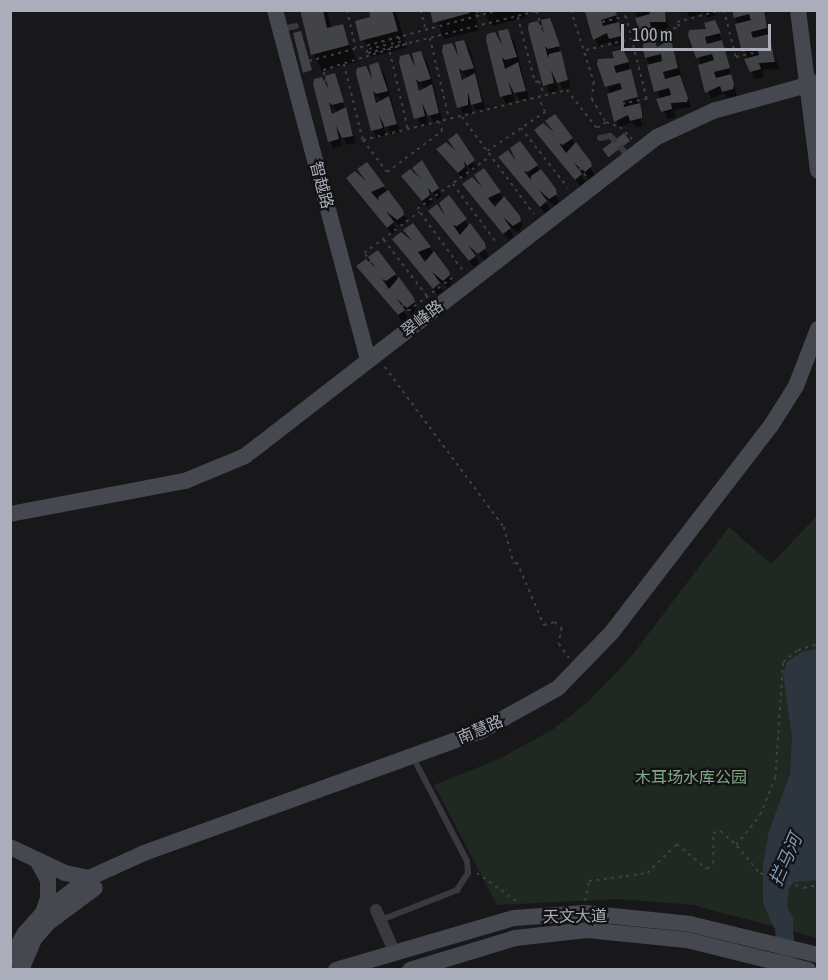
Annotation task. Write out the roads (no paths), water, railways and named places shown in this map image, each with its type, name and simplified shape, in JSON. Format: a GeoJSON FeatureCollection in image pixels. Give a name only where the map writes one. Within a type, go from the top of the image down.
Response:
{"type":"FeatureCollection","features":[{"type":"Feature","properties":{"kind":"main road","name":"智越路"},"geometry":{"type":"LineString","coordinates":[[275,10],[288,27],[372,357]]}},
{"type":"Feature","properties":{"kind":"main road"},"geometry":{"type":"LineString","coordinates":[[798,10],[814,82]]}},
{"type":"Feature","properties":{"kind":"main road"},"geometry":{"type":"LineString","coordinates":[[809,10],[818,171]]}},
{"type":"Feature","properties":{"kind":"main road","name":"翠峰路"},"geometry":{"type":"LineString","coordinates":[[10,514],[185,481],[245,456],[630,151],[713,111],[814,82]]}},
{"type":"Feature","properties":{"kind":"main road","name":"南慧路"},"geometry":{"type":"LineString","coordinates":[[10,960],[25,933],[42,914],[89,878],[144,853],[479,732],[558,688],[612,632],[772,424],[796,386],[818,329]]}},
{"type":"Feature","properties":{"kind":"main road","name":"南慧路"},"geometry":{"type":"LineString","coordinates":[[21,969],[34,939],[49,922],[95,887],[149,863],[417,765],[528,720],[591,672],[780,431],[805,391],[818,363]]}},
{"type":"Feature","properties":{"kind":"main road"},"geometry":{"type":"LineString","coordinates":[[10,847],[37,860],[89,878]]}},
{"type":"Feature","properties":{"kind":"main road"},"geometry":{"type":"LineString","coordinates":[[37,860],[48,880],[48,898],[42,914]]}},
{"type":"Feature","properties":{"kind":"main road","name":"天文大道"},"geometry":{"type":"LineString","coordinates":[[336,969],[514,918],[584,913],[818,955]]}},
{"type":"Feature","properties":{"kind":"main road","name":"天文大道"},"geometry":{"type":"LineString","coordinates":[[410,969],[437,965],[515,938],[587,930],[688,932],[808,969]]}},
{"type":"Feature","properties":{"kind":"street"},"geometry":{"type":"LineString","coordinates":[[378,915],[394,951]]}},
{"type":"Feature","properties":{"kind":"lane"},"geometry":{"type":"LineString","coordinates":[[600,138],[610,136],[614,140]]}},
{"type":"Feature","properties":{"kind":"lane"},"geometry":{"type":"LineString","coordinates":[[378,915],[457,890],[465,883],[467,861],[417,765]]}},
{"type":"Feature","properties":{"kind":"water"},"geometry":{"type":"Polygon","coordinates":[[[817,649],[817,880],[793,882],[789,889],[787,907],[794,919],[791,931],[773,926],[763,903],[763,864],[769,831],[790,774],[792,738],[783,674],[787,662],[802,652],[817,649]]]}},
{"type":"Feature","properties":{"kind":"waterway","name":"拦马河"},"geometry":{"type":"LineString","coordinates":[[776,907],[784,928],[787,962]]}},
{"type":"Feature","properties":{"kind":"park label","name":"木耳场水库公园"},"geometry":{"type":"Point","coordinates":[691,777]}}]}
